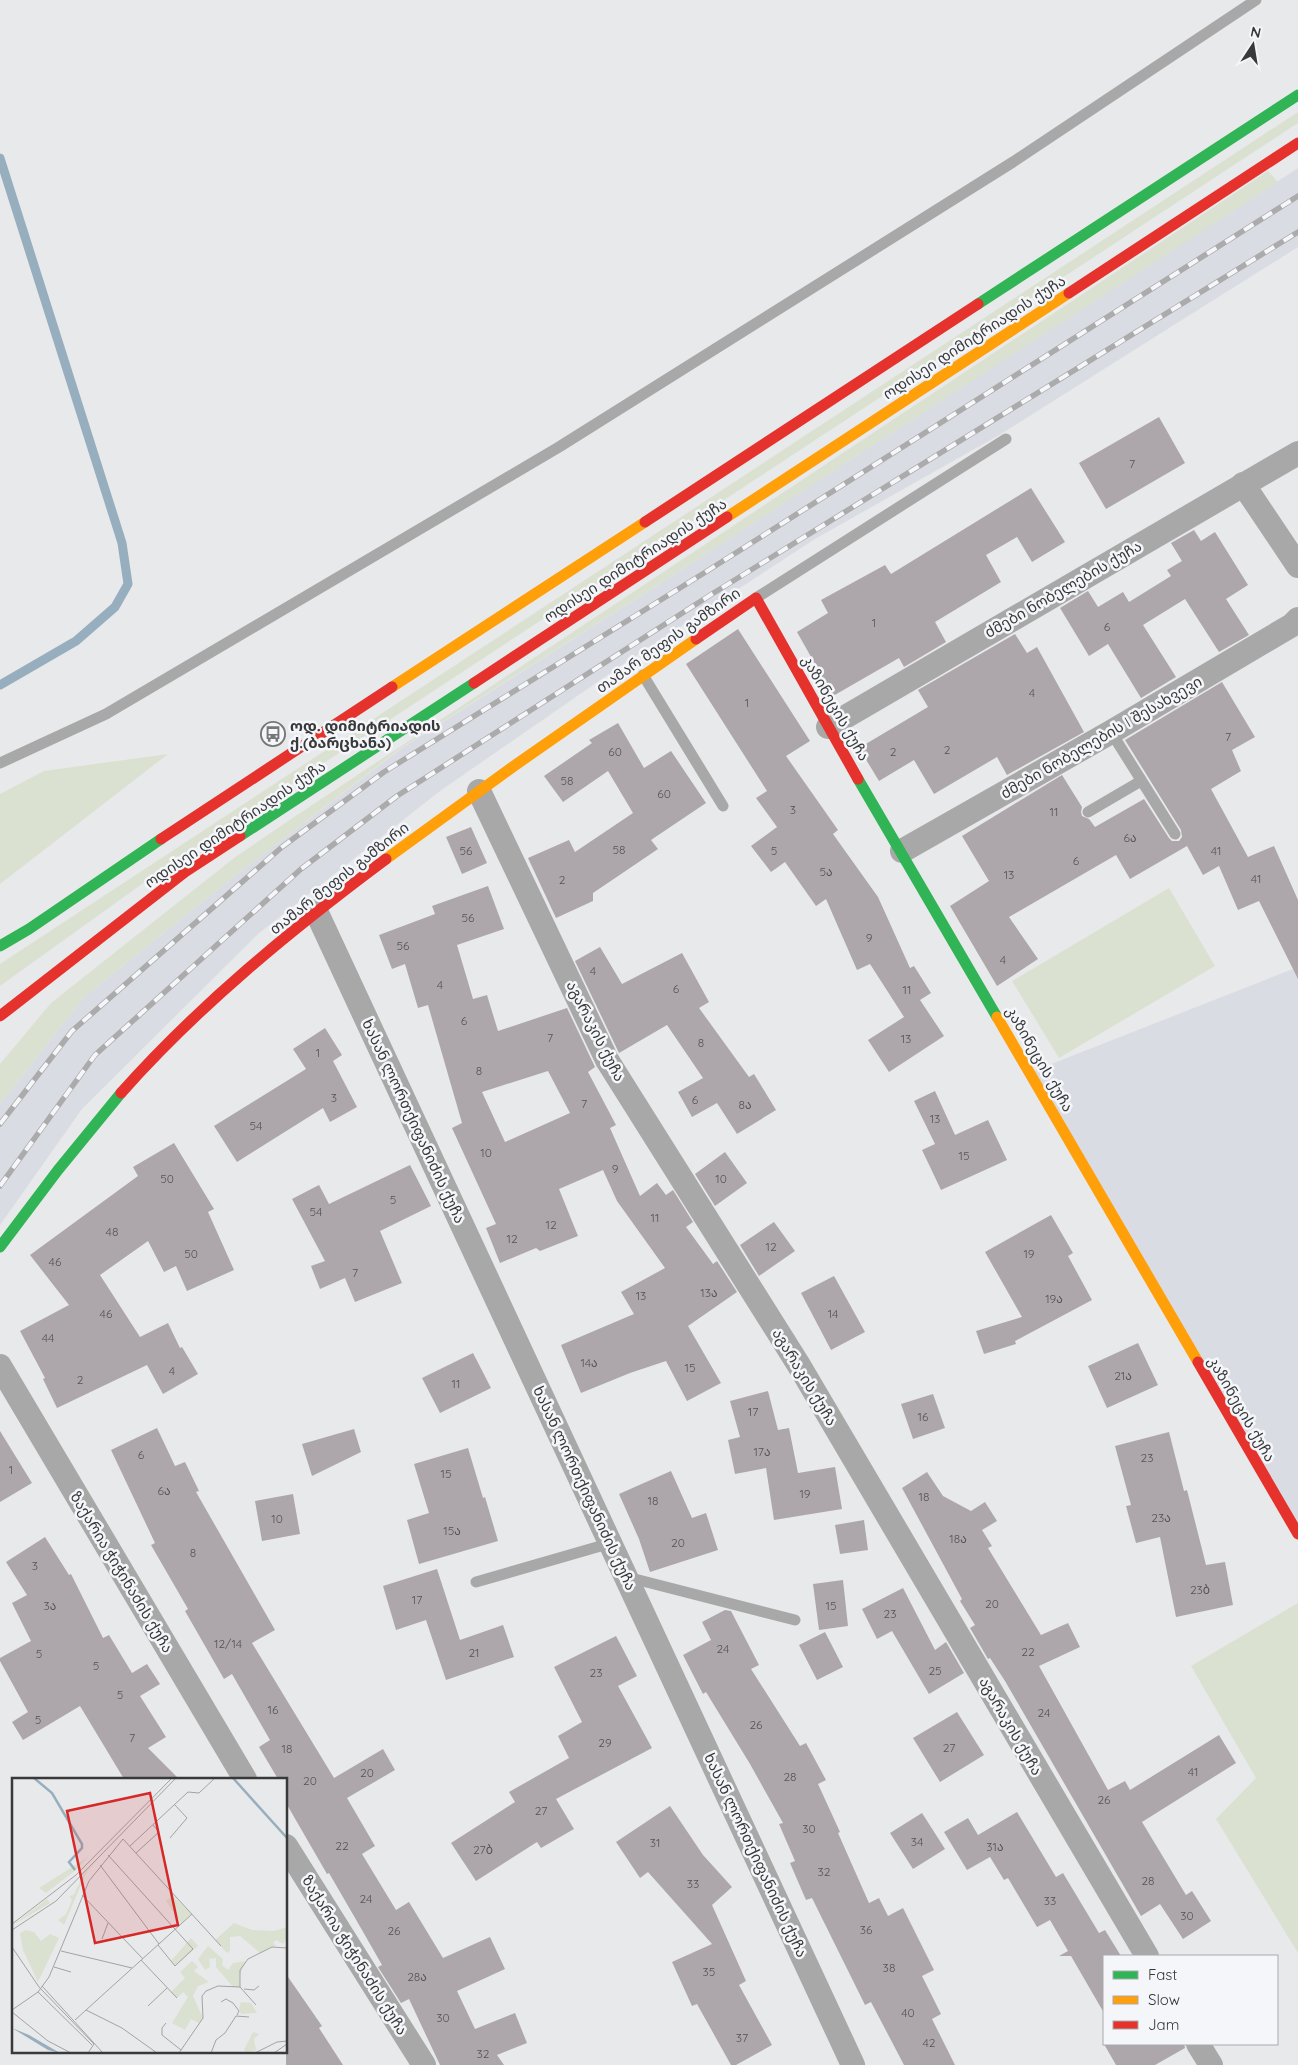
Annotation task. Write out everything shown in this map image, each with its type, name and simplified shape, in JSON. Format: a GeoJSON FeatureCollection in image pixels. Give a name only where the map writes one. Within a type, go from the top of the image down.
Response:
{"type":"FeatureCollection","features":[{"type":"Feature","properties":{"kind":"main road","name":"ოდისეი დიმიტრიადის ქუჩა"},"geometry":{"type":"LineString","coordinates":[[0,946],[29,929],[180,826],[1298,95]]}},
{"type":"Feature","properties":{"kind":"main road","name":"ოდისეი დიმიტრიადის ქუჩა"},"geometry":{"type":"LineString","coordinates":[[0,1016],[185,872],[1298,143]]}},
{"type":"Feature","properties":{"kind":"main road","name":"თამარ მეფის გამზირი"},"geometry":{"type":"LineString","coordinates":[[0,1247],[46,1183],[104,1111],[164,1046],[316,911],[479,791],[756,598]]}},
{"type":"Feature","properties":{"kind":"main road","name":"კაზინეცის ქუჩა"},"geometry":{"type":"LineString","coordinates":[[756,598],[828,727],[902,851],[1170,1317],[1298,1534]]}},
{"type":"Feature","properties":{"kind":"street","name":"ძმები ნობელების ქუჩა"},"geometry":{"type":"LineString","coordinates":[[828,727],[1298,453]]}},
{"type":"Feature","properties":{"kind":"street"},"geometry":{"type":"LineString","coordinates":[[1243,484],[1298,566]]}},
{"type":"Feature","properties":{"kind":"street","name":"ძმები ნობელების I შესახვევი"},"geometry":{"type":"LineString","coordinates":[[902,851],[1111,732],[1298,620]]}},
{"type":"Feature","properties":{"kind":"street","name":"აგარაკის ქუჩა"},"geometry":{"type":"LineString","coordinates":[[479,791],[607,1060],[800,1367],[1146,1955]]}},
{"type":"Feature","properties":{"kind":"street","name":"ხასან ლორთქიფანიძის ქუჩა"},"geometry":{"type":"LineString","coordinates":[[316,911],[853,2065]]}},
{"type":"Feature","properties":{"kind":"street","name":"ზაქარია ჭიჭინაძის ქუჩა"},"geometry":{"type":"LineString","coordinates":[[0,1366],[244,1778]]}},
{"type":"Feature","properties":{"kind":"street","name":"ზაქარია ჭიჭინაძის ქუჩა"},"geometry":{"type":"LineString","coordinates":[[288,1849],[424,2065]]}},
{"type":"Feature","properties":{"kind":"street"},"geometry":{"type":"LineString","coordinates":[[1199,2045],[1211,2065]]}},
{"type":"Feature","properties":{"kind":"lane"},"geometry":{"type":"LineString","coordinates":[[0,763],[106,714],[559,447],[1013,162],[1256,0]]}},
{"type":"Feature","properties":{"kind":"lane"},"geometry":{"type":"LineString","coordinates":[[756,598],[1006,440]]}},
{"type":"Feature","properties":{"kind":"lane"},"geometry":{"type":"LineString","coordinates":[[643,675],[723,806]]}},
{"type":"Feature","properties":{"kind":"lane"},"geometry":{"type":"LineString","coordinates":[[1111,732],[1174,834]]}},
{"type":"Feature","properties":{"kind":"lane"},"geometry":{"type":"LineString","coordinates":[[1088,812],[1141,781]]}},
{"type":"Feature","properties":{"kind":"lane"},"geometry":{"type":"LineString","coordinates":[[476,1582],[611,1542]]}},
{"type":"Feature","properties":{"kind":"lane"},"geometry":{"type":"LineString","coordinates":[[626,1577],[795,1620]]}},
{"type":"Feature","properties":{"kind":"shaded area"},"geometry":{"type":"Polygon","coordinates":[[[1298,168],[1298,247],[1001,434],[815,539],[625,663],[440,791],[258,934],[82,1109],[0,1225],[0,1104],[84,997],[227,882],[402,748],[672,576],[1298,168]]]}},
{"type":"Feature","properties":{"kind":"shaded area"},"geometry":{"type":"Polygon","coordinates":[[[1298,967],[1298,1534],[1031,1072],[1298,967]]]}},
{"type":"Feature","properties":{"kind":"green space"},"geometry":{"type":"Polygon","coordinates":[[[1298,112],[1298,123],[167,866],[0,986],[0,964],[1298,112]]]}},
{"type":"Feature","properties":{"kind":"green space"},"geometry":{"type":"Polygon","coordinates":[[[1268,171],[1278,182],[672,576],[401,748],[227,882],[84,997],[0,1104],[0,1064],[51,1003],[234,858],[1268,171]]]}},
{"type":"Feature","properties":{"kind":"green space"},"geometry":{"type":"Polygon","coordinates":[[[168,754],[0,884],[0,794],[44,771],[168,754]]]}},
{"type":"Feature","properties":{"kind":"green space"},"geometry":{"type":"Polygon","coordinates":[[[1169,888],[1215,966],[1059,1058],[1012,981],[1169,888]]]}},
{"type":"Feature","properties":{"kind":"green space"},"geometry":{"type":"Polygon","coordinates":[[[1298,1603],[1298,1953],[1216,1819],[1256,1778],[1191,1666],[1298,1603]]]}},
{"type":"Feature","properties":{"kind":"building"},"geometry":{"type":"Polygon","coordinates":[[[1159,417],[1185,463],[1106,509],[1079,463],[1159,417]]]}},
{"type":"Feature","properties":{"kind":"building"},"geometry":{"type":"Polygon","coordinates":[[[1031,488],[1065,542],[1032,562],[1017,537],[986,555],[1001,582],[935,622],[946,642],[904,667],[899,658],[833,696],[797,632],[828,613],[821,600],[885,565],[891,574],[1031,488]]]}},
{"type":"Feature","properties":{"kind":"building"},"geometry":{"type":"Polygon","coordinates":[[[1194,530],[1201,541],[1215,532],[1248,585],[1226,599],[1249,635],[1219,652],[1185,599],[1143,625],[1176,677],[1141,698],[1108,644],[1089,656],[1060,608],[1088,591],[1098,607],[1123,592],[1129,602],[1171,576],[1167,570],[1182,561],[1171,543],[1194,530]]]}},
{"type":"Feature","properties":{"kind":"building"},"geometry":{"type":"Polygon","coordinates":[[[738,629],[810,741],[786,756],[838,830],[833,834],[878,897],[910,968],[914,966],[931,993],[920,1000],[944,1036],[889,1072],[868,1040],[904,1017],[870,964],[857,970],[826,899],[816,906],[785,862],[771,872],[751,846],[777,827],[756,798],[767,791],[686,664],[738,629]]]}},
{"type":"Feature","properties":{"kind":"building"},"geometry":{"type":"Polygon","coordinates":[[[1015,634],[1027,653],[1037,647],[1084,732],[1007,775],[997,757],[934,794],[914,760],[879,781],[859,748],[928,707],[918,690],[1015,634]]]}},
{"type":"Feature","properties":{"kind":"building"},"geometry":{"type":"Polygon","coordinates":[[[1222,682],[1255,737],[1232,750],[1241,771],[1211,789],[1248,857],[1274,846],[1298,900],[1298,979],[1259,901],[1238,910],[1219,866],[1203,875],[1187,846],[1130,879],[1116,855],[1009,917],[1038,959],[997,986],[950,906],[989,881],[962,836],[1062,775],[1082,807],[1082,816],[1089,819],[1095,827],[1144,799],[1169,838],[1172,841],[1179,841],[1182,837],[1181,830],[1125,740],[1222,682]]]}},
{"type":"Feature","properties":{"kind":"building"},"geometry":{"type":"Polygon","coordinates":[[[618,723],[644,768],[671,751],[706,803],[651,840],[658,849],[593,893],[593,901],[556,918],[528,858],[569,840],[575,852],[633,813],[608,771],[563,802],[544,776],[592,743],[589,740],[618,723]]]}},
{"type":"Feature","properties":{"kind":"building"},"geometry":{"type":"Polygon","coordinates":[[[471,827],[487,863],[462,874],[446,837],[471,827]]]}},
{"type":"Feature","properties":{"kind":"building"},"geometry":{"type":"Polygon","coordinates":[[[488,886],[504,929],[457,945],[473,999],[487,995],[498,1031],[567,1008],[595,1067],[588,1072],[616,1125],[610,1128],[640,1196],[657,1183],[666,1195],[673,1190],[693,1222],[686,1227],[713,1264],[717,1261],[737,1292],[688,1326],[721,1383],[687,1401],[666,1361],[581,1393],[561,1345],[634,1314],[621,1292],[665,1268],[617,1201],[603,1170],[559,1189],[578,1236],[540,1251],[536,1248],[500,1263],[486,1228],[496,1224],[452,1128],[462,1123],[428,1005],[418,1008],[405,964],[392,969],[379,935],[435,914],[432,906],[488,886]],[[548,1071],[482,1092],[505,1142],[570,1113],[548,1071]]]}},
{"type":"Feature","properties":{"kind":"building"},"geometry":{"type":"Polygon","coordinates":[[[600,947],[622,984],[682,953],[709,1002],[699,1008],[749,1077],[754,1074],[776,1110],[737,1134],[717,1103],[692,1117],[678,1092],[703,1078],[667,1025],[619,1053],[575,961],[600,947]]]}},
{"type":"Feature","properties":{"kind":"building"},"geometry":{"type":"Polygon","coordinates":[[[325,1028],[342,1055],[333,1061],[357,1107],[330,1122],[323,1108],[237,1162],[214,1126],[306,1069],[293,1049],[325,1028]]]}},
{"type":"Feature","properties":{"kind":"building"},"geometry":{"type":"Polygon","coordinates":[[[935,1091],[955,1135],[988,1120],[1007,1160],[941,1190],[922,1150],[935,1144],[914,1101],[935,1091]]]}},
{"type":"Feature","properties":{"kind":"building"},"geometry":{"type":"Polygon","coordinates":[[[174,1143],[214,1209],[208,1212],[234,1270],[187,1291],[176,1266],[164,1272],[148,1241],[100,1275],[140,1337],[168,1323],[180,1348],[182,1347],[198,1374],[163,1394],[147,1365],[57,1408],[43,1379],[45,1378],[20,1331],[69,1305],[30,1255],[138,1176],[133,1167],[174,1143]]]}},
{"type":"Feature","properties":{"kind":"building"},"geometry":{"type":"Polygon","coordinates":[[[725,1152],[747,1183],[715,1206],[695,1174],[725,1152]]]}},
{"type":"Feature","properties":{"kind":"building"},"geometry":{"type":"Polygon","coordinates":[[[410,1165],[431,1206],[380,1231],[402,1283],[355,1302],[345,1278],[320,1289],[311,1266],[325,1261],[292,1199],[319,1185],[329,1204],[410,1165]]]}},
{"type":"Feature","properties":{"kind":"building"},"geometry":{"type":"Polygon","coordinates":[[[1051,1215],[1073,1253],[1068,1256],[1092,1300],[1015,1341],[1016,1344],[984,1354],[976,1331],[1022,1317],[985,1252],[1051,1215]]]}},
{"type":"Feature","properties":{"kind":"building"},"geometry":{"type":"Polygon","coordinates":[[[774,1222],[795,1251],[759,1276],[740,1245],[774,1222]]]}},
{"type":"Feature","properties":{"kind":"building"},"geometry":{"type":"Polygon","coordinates":[[[834,1276],[865,1332],[831,1350],[801,1293],[834,1276]]]}},
{"type":"Feature","properties":{"kind":"building"},"geometry":{"type":"Polygon","coordinates":[[[1138,1343],[1158,1385],[1107,1408],[1088,1366],[1138,1343]]]}},
{"type":"Feature","properties":{"kind":"building"},"geometry":{"type":"Polygon","coordinates":[[[473,1353],[491,1388],[440,1413],[422,1378],[473,1353]]]}},
{"type":"Feature","properties":{"kind":"building"},"geometry":{"type":"Polygon","coordinates":[[[768,1391],[778,1430],[789,1428],[798,1473],[835,1467],[842,1509],[774,1520],[766,1468],[735,1474],[728,1440],[740,1437],[730,1401],[768,1391]]]}},
{"type":"Feature","properties":{"kind":"building"},"geometry":{"type":"Polygon","coordinates":[[[933,1394],[945,1428],[913,1439],[901,1404],[933,1394]]]}},
{"type":"Feature","properties":{"kind":"building"},"geometry":{"type":"Polygon","coordinates":[[[157,1428],[175,1466],[185,1462],[199,1491],[196,1492],[275,1630],[252,1643],[334,1778],[383,1749],[395,1770],[347,1798],[375,1846],[362,1854],[396,1910],[409,1902],[443,1958],[490,1937],[505,1969],[457,1991],[475,2029],[515,2013],[527,2043],[497,2055],[504,2065],[440,2065],[409,1999],[401,2003],[378,1967],[382,1965],[288,1806],[288,1778],[277,1778],[259,1747],[270,1740],[232,1674],[224,1679],[185,1611],[188,1609],[151,1545],[155,1543],[111,1450],[157,1428]]]}},
{"type":"Feature","properties":{"kind":"building"},"geometry":{"type":"Polygon","coordinates":[[[354,1429],[361,1452],[312,1476],[302,1444],[354,1429]]]}},
{"type":"Feature","properties":{"kind":"building"},"geometry":{"type":"Polygon","coordinates":[[[0,1431],[32,1483],[0,1502],[0,1431]]]}},
{"type":"Feature","properties":{"kind":"building"},"geometry":{"type":"Polygon","coordinates":[[[1169,1432],[1184,1491],[1187,1490],[1206,1565],[1225,1562],[1233,1605],[1176,1617],[1160,1537],[1136,1543],[1126,1506],[1131,1505],[1115,1446],[1169,1432]]]}},
{"type":"Feature","properties":{"kind":"building"},"geometry":{"type":"Polygon","coordinates":[[[468,1448],[498,1541],[419,1564],[407,1520],[429,1513],[414,1464],[468,1448]]]}},
{"type":"Feature","properties":{"kind":"building"},"geometry":{"type":"Polygon","coordinates":[[[671,1471],[692,1518],[706,1513],[718,1550],[650,1572],[639,1539],[619,1494],[671,1471]]]}},
{"type":"Feature","properties":{"kind":"building"},"geometry":{"type":"Polygon","coordinates":[[[927,1472],[943,1496],[971,1511],[985,1502],[997,1521],[982,1530],[992,1546],[988,1548],[1041,1635],[1068,1623],[1080,1647],[1039,1666],[1108,1790],[1125,1781],[1130,1790],[1219,1735],[1236,1763],[1142,1822],[1186,1895],[1192,1891],[1211,1921],[1183,1939],[1160,1904],[1141,1916],[1005,1681],[990,1658],[988,1659],[970,1628],[975,1625],[960,1601],[962,1599],[902,1488],[927,1472]]]}},
{"type":"Feature","properties":{"kind":"building"},"geometry":{"type":"Polygon","coordinates":[[[293,1494],[300,1534],[262,1541],[255,1501],[293,1494]]]}},
{"type":"Feature","properties":{"kind":"building"},"geometry":{"type":"Polygon","coordinates":[[[864,1520],[868,1550],[840,1554],[835,1525],[864,1520]]]}},
{"type":"Feature","properties":{"kind":"building"},"geometry":{"type":"Polygon","coordinates":[[[45,1537],[69,1575],[71,1574],[103,1638],[109,1635],[132,1673],[147,1664],[160,1684],[140,1696],[166,1737],[148,1748],[178,1778],[123,1778],[80,1706],[23,1740],[12,1722],[28,1712],[0,1658],[31,1641],[12,1603],[27,1595],[6,1562],[45,1537]]]}},
{"type":"Feature","properties":{"kind":"building"},"geometry":{"type":"Polygon","coordinates":[[[437,1569],[460,1640],[503,1625],[514,1657],[446,1680],[426,1620],[396,1630],[383,1586],[437,1569]]]}},
{"type":"Feature","properties":{"kind":"building"},"geometry":{"type":"Polygon","coordinates":[[[843,1580],[848,1626],[819,1630],[813,1584],[843,1580]]]}},
{"type":"Feature","properties":{"kind":"building"},"geometry":{"type":"Polygon","coordinates":[[[903,1588],[935,1650],[946,1642],[964,1673],[929,1694],[892,1631],[877,1639],[862,1609],[903,1588]]]}},
{"type":"Feature","properties":{"kind":"building"},"geometry":{"type":"Polygon","coordinates":[[[725,1610],[731,1611],[759,1665],[751,1669],[800,1746],[806,1743],[826,1780],[818,1784],[869,1903],[879,1898],[888,1916],[903,1908],[934,1970],[922,1976],[941,2014],[932,2019],[955,2065],[904,2065],[871,2002],[865,2005],[812,1898],[806,1900],[790,1863],[795,1861],[779,1824],[783,1823],[706,1692],[703,1694],[683,1655],[711,1640],[702,1622],[725,1610]]]}},
{"type":"Feature","properties":{"kind":"building"},"geometry":{"type":"Polygon","coordinates":[[[825,1632],[843,1667],[817,1680],[799,1645],[825,1632]]]}},
{"type":"Feature","properties":{"kind":"building"},"geometry":{"type":"Polygon","coordinates":[[[616,1636],[637,1676],[618,1686],[652,1748],[556,1799],[574,1829],[541,1848],[537,1842],[476,1881],[451,1843],[515,1802],[509,1792],[569,1758],[558,1736],[582,1722],[554,1667],[616,1636]]]}},
{"type":"Feature","properties":{"kind":"building"},"geometry":{"type":"Polygon","coordinates":[[[957,1712],[984,1755],[940,1782],[913,1738],[957,1712]]]}},
{"type":"Feature","properties":{"kind":"building"},"geometry":{"type":"Polygon","coordinates":[[[670,1806],[703,1855],[732,1887],[712,1905],[746,1981],[739,1985],[772,2045],[736,2065],[731,2065],[697,2004],[692,2006],[672,1962],[712,1944],[648,1872],[640,1878],[616,1842],[670,1806]]]}},
{"type":"Feature","properties":{"kind":"building"},"geometry":{"type":"Polygon","coordinates":[[[1017,1812],[1056,1877],[1063,1873],[1099,1933],[1105,1930],[1120,1955],[1103,1955],[1103,2011],[1071,1956],[1059,1956],[1068,1951],[1050,1920],[1037,1927],[1008,1878],[1004,1880],[990,1857],[967,1870],[944,1832],[968,1818],[978,1835],[1017,1812]]]}},
{"type":"Feature","properties":{"kind":"building"},"geometry":{"type":"Polygon","coordinates":[[[922,1813],[945,1849],[913,1869],[890,1833],[922,1813]]]}},
{"type":"Feature","properties":{"kind":"building"},"geometry":{"type":"Polygon","coordinates":[[[288,1977],[322,2026],[319,2028],[343,2065],[286,2065],[286,2052],[288,2052],[288,1977]]]}},
{"type":"Feature","properties":{"kind":"building"},"geometry":{"type":"Polygon","coordinates":[[[1105,2045],[1184,2045],[1185,2048],[1155,2065],[1116,2065],[1105,2045]]]}},
{"type":"Feature","properties":{"kind":"waterway"},"geometry":{"type":"LineString","coordinates":[[0,158],[122,543],[128,584],[115,607],[76,641],[0,685]]}},
{"type":"Feature","properties":{"kind":"railway"},"geometry":{"type":"LineString","coordinates":[[0,1124],[72,1031],[282,847],[384,772],[704,573],[1298,196]]}},
{"type":"Feature","properties":{"kind":"railway"},"geometry":{"type":"LineString","coordinates":[[0,1186],[95,1055],[301,869],[397,796],[712,594],[1298,232]]}},
{"type":"Feature","properties":{"kind":"traffic: fast"},"geometry":{"type":"LineString","coordinates":[[978,304],[1298,95]]}},
{"type":"Feature","properties":{"kind":"traffic: fast"},"geometry":{"type":"LineString","coordinates":[[240,836],[474,683]]}},
{"type":"Feature","properties":{"kind":"traffic: fast"},"geometry":{"type":"LineString","coordinates":[[858,779],[997,1017]]}},
{"type":"Feature","properties":{"kind":"traffic: fast"},"geometry":{"type":"LineString","coordinates":[[0,946],[29,929],[161,839]]}},
{"type":"Feature","properties":{"kind":"traffic: fast"},"geometry":{"type":"LineString","coordinates":[[0,1247],[58,1170],[121,1093]]}},
{"type":"Feature","properties":{"kind":"traffic: slow"},"geometry":{"type":"LineString","coordinates":[[727,517],[1069,293]]}},
{"type":"Feature","properties":{"kind":"traffic: slow"},"geometry":{"type":"LineString","coordinates":[[392,687],[645,522]]}},
{"type":"Feature","properties":{"kind":"traffic: slow"},"geometry":{"type":"LineString","coordinates":[[386,859],[514,766],[696,639]]}},
{"type":"Feature","properties":{"kind":"traffic: slow"},"geometry":{"type":"LineString","coordinates":[[997,1017],[1198,1362]]}},
{"type":"Feature","properties":{"kind":"traffic: jam"},"geometry":{"type":"LineString","coordinates":[[1069,293],[1298,143]]}},
{"type":"Feature","properties":{"kind":"traffic: jam"},"geometry":{"type":"LineString","coordinates":[[645,522],[978,304]]}},
{"type":"Feature","properties":{"kind":"traffic: jam"},"geometry":{"type":"LineString","coordinates":[[474,683],[727,517]]}},
{"type":"Feature","properties":{"kind":"traffic: jam"},"geometry":{"type":"LineString","coordinates":[[696,639],[756,598],[858,779]]}},
{"type":"Feature","properties":{"kind":"traffic: jam"},"geometry":{"type":"LineString","coordinates":[[161,839],[392,687]]}},
{"type":"Feature","properties":{"kind":"traffic: jam"},"geometry":{"type":"LineString","coordinates":[[0,1016],[185,872],[240,836]]}},
{"type":"Feature","properties":{"kind":"traffic: jam"},"geometry":{"type":"LineString","coordinates":[[121,1093],[182,1029],[247,969],[386,859]]}},
{"type":"Feature","properties":{"kind":"traffic: jam"},"geometry":{"type":"LineString","coordinates":[[1198,1362],[1298,1534]]}},
{"type":"Feature","properties":{"kind":"place","name":"ოდ. დიმიტრიადის ქ.(ბარცხანა)"},"geometry":{"type":"Point","coordinates":[273,734]}}]}
